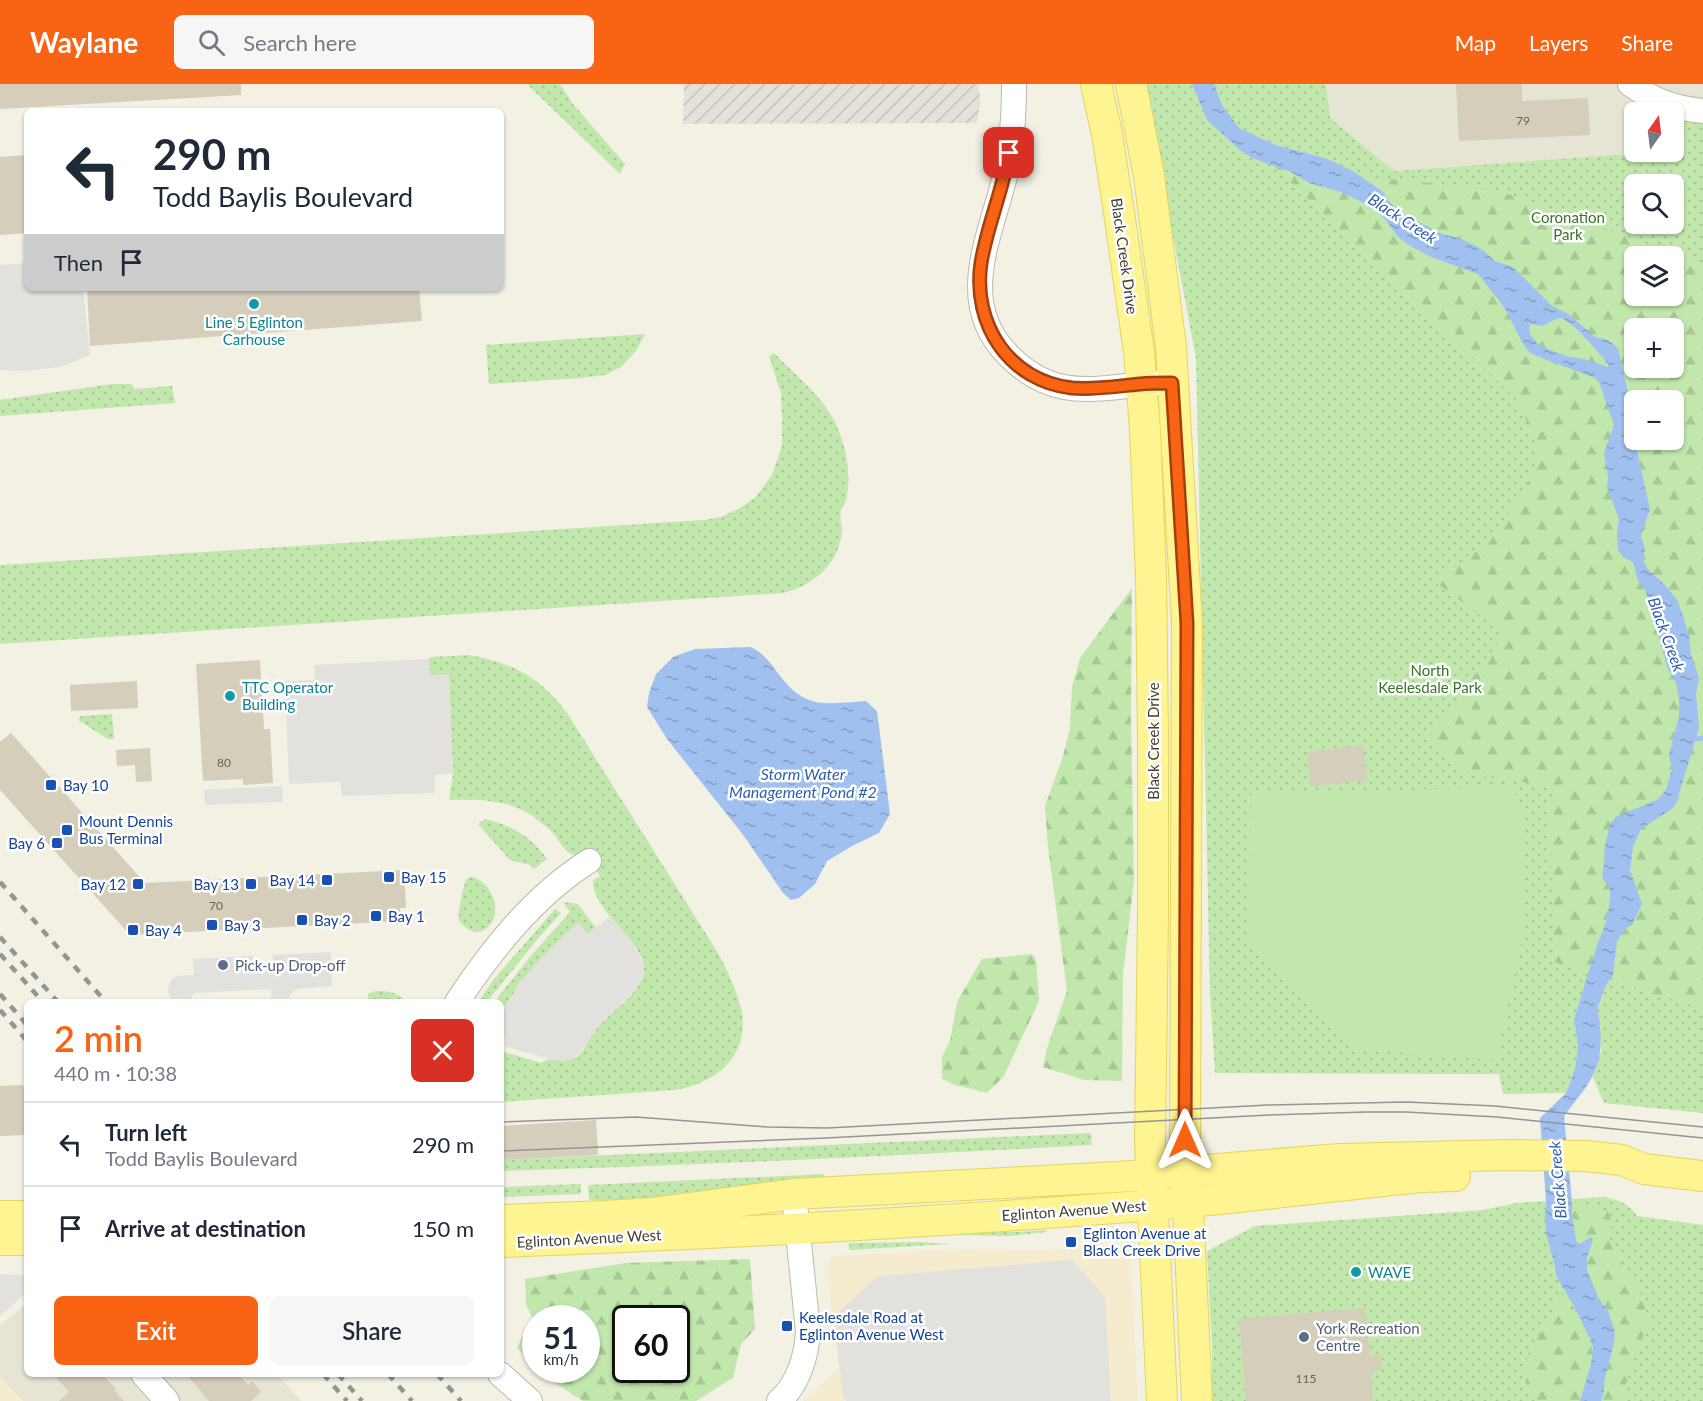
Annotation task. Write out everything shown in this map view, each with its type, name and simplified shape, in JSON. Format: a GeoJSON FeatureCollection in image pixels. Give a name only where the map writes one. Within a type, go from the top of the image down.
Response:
{"type":"FeatureCollection","features":[{"type":"Feature","properties":{"kind":"main road","name":"Black Creek Drive"},"geometry":{"type":"LineString","coordinates":[[1096,84],[1107,134],[1139,352],[1151,577],[1153,915],[1150,1135],[1162,1401]]}},
{"type":"Feature","properties":{"kind":"main road"},"geometry":{"type":"LineString","coordinates":[[1131,84],[1149,176],[1171,347],[1187,623],[1186,1171],[1197,1401]]}},
{"type":"Feature","properties":{"kind":"main road","name":"Eglinton Avenue West"},"geometry":{"type":"LineString","coordinates":[[504,1220],[652,1213],[794,1194],[1152,1174],[1340,1159],[1586,1167],[1622,1160],[1644,1169],[1703,1176]]}},
{"type":"Feature","properties":{"kind":"main road","name":"Eglinton Avenue West"},"geometry":{"type":"LineString","coordinates":[[504,1242],[797,1228],[1154,1205],[1421,1177],[1510,1165]]}},
{"type":"Feature","properties":{"kind":"main road"},"geometry":{"type":"LineString","coordinates":[[0,1216],[24,1216]]}},
{"type":"Feature","properties":{"kind":"main road"},"geometry":{"type":"LineString","coordinates":[[0,1240],[24,1240]]}},
{"type":"Feature","properties":{"kind":"street"},"geometry":{"type":"LineString","coordinates":[[1014,84],[1012,128],[1005,178],[981,264],[979,288],[981,305],[989,329],[1006,354],[1021,368],[1062,387],[1084,389],[1172,383]]}},
{"type":"Feature","properties":{"kind":"street"},"geometry":{"type":"LineString","coordinates":[[1630,84],[1661,103],[1703,111]]}},
{"type":"Feature","properties":{"kind":"street"},"geometry":{"type":"LineString","coordinates":[[459,999],[486,958],[522,917],[569,873],[589,861]]}},
{"type":"Feature","properties":{"kind":"street"},"geometry":{"type":"LineString","coordinates":[[779,1401],[799,1372],[807,1346],[808,1331],[794,1194]]}},
{"type":"Feature","properties":{"kind":"street"},"geometry":{"type":"LineString","coordinates":[[146,1377],[167,1401]]}},
{"type":"Feature","properties":{"kind":"street"},"geometry":{"type":"LineString","coordinates":[[503,1377],[530,1401]]}},
{"type":"Feature","properties":{"kind":"shaded area"},"geometry":{"type":"Polygon","coordinates":[[[684,84],[979,84],[980,103],[977,123],[683,124],[684,84]]]}},
{"type":"Feature","properties":{"kind":"shaded area"},"geometry":{"type":"Polygon","coordinates":[[[1326,84],[1703,84],[1703,121],[1684,122],[1684,102],[1624,102],[1624,154],[1394,171],[1330,118],[1326,84]]]}},
{"type":"Feature","properties":{"kind":"shaded area"},"geometry":{"type":"Polygon","coordinates":[[[24,263],[24,291],[83,291],[90,355],[60,367],[27,371],[0,370],[0,265],[24,263]]]}},
{"type":"Feature","properties":{"kind":"shaded area"},"geometry":{"type":"Polygon","coordinates":[[[429,659],[430,675],[449,674],[453,774],[435,775],[435,793],[342,796],[340,782],[289,784],[285,681],[315,680],[314,665],[429,659]]]}},
{"type":"Feature","properties":{"kind":"shaded area"},"geometry":{"type":"Polygon","coordinates":[[[282,786],[283,802],[205,805],[204,790],[282,786]]]}},
{"type":"Feature","properties":{"kind":"shaded area"},"geometry":{"type":"Polygon","coordinates":[[[610,916],[632,942],[643,963],[644,971],[638,987],[598,1027],[579,1054],[571,1060],[553,1060],[505,1046],[504,1010],[519,983],[578,923],[588,934],[610,916]]]}},
{"type":"Feature","properties":{"kind":"shaded area"},"geometry":{"type":"Polygon","coordinates":[[[331,952],[332,986],[296,989],[290,994],[289,999],[271,999],[272,991],[269,989],[195,993],[191,999],[171,999],[169,995],[168,987],[172,979],[177,976],[194,975],[193,959],[253,956],[253,971],[273,971],[273,955],[331,952]]]}},
{"type":"Feature","properties":{"kind":"shaded area"},"geometry":{"type":"Polygon","coordinates":[[[1124,1245],[1130,1251],[1138,1401],[803,1401],[839,1368],[827,1272],[828,1263],[834,1256],[967,1249],[1035,1251],[1124,1245]]]}},
{"type":"Feature","properties":{"kind":"shaded area"},"geometry":{"type":"Polygon","coordinates":[[[1072,1260],[1105,1297],[1111,1401],[847,1401],[843,1397],[834,1316],[878,1276],[1072,1260]]]}},
{"type":"Feature","properties":{"kind":"shaded area"},"geometry":{"type":"Polygon","coordinates":[[[0,1274],[24,1275],[24,1295],[0,1316],[0,1274]]]}},
{"type":"Feature","properties":{"kind":"shaded area"},"geometry":{"type":"Polygon","coordinates":[[[24,1306],[24,1377],[280,1377],[301,1401],[23,1401],[0,1376],[0,1326],[24,1306]]]}},
{"type":"Feature","properties":{"kind":"shaded area"},"geometry":{"type":"Polygon","coordinates":[[[0,1376],[23,1401],[0,1401],[0,1376]]]}},
{"type":"Feature","properties":{"kind":"green space"},"geometry":{"type":"Polygon","coordinates":[[[527,84],[560,84],[573,104],[625,164],[620,174],[527,84]]]}},
{"type":"Feature","properties":{"kind":"green space","name":"North Keelesdale Park"},"geometry":{"type":"Polygon","coordinates":[[[1144,84],[1192,84],[1207,120],[1291,172],[1530,353],[1603,932],[1574,1019],[1578,1046],[1575,1069],[1566,1093],[1503,1094],[1499,1074],[1215,1073],[1210,994],[1196,358],[1144,84]]]}},
{"type":"Feature","properties":{"kind":"green space","name":"Coronation Park"},"geometry":{"type":"Polygon","coordinates":[[[1214,84],[1326,84],[1330,118],[1394,171],[1624,154],[1624,162],[1684,162],[1684,122],[1703,121],[1703,1113],[1604,1103],[1593,1077],[1601,1051],[1598,1008],[1604,989],[1613,975],[1645,549],[1325,158],[1276,145],[1238,128],[1222,105],[1214,84]]]}},
{"type":"Feature","properties":{"kind":"green space"},"geometry":{"type":"Polygon","coordinates":[[[1275,167],[1497,190],[1653,246],[1624,246],[1624,306],[1684,306],[1684,257],[1695,261],[1703,269],[1703,1009],[1554,962],[1549,805],[1555,786],[1464,774],[1429,737],[1505,634],[1434,581],[1489,543],[1536,469],[1538,445],[1517,400],[1275,167]]]}},
{"type":"Feature","properties":{"kind":"green space"},"geometry":{"type":"Polygon","coordinates":[[[645,334],[636,351],[621,367],[605,375],[489,384],[486,345],[645,334]]]}},
{"type":"Feature","properties":{"kind":"green space"},"geometry":{"type":"Polygon","coordinates":[[[774,353],[815,394],[829,412],[842,441],[848,472],[847,493],[840,513],[842,530],[836,553],[824,571],[795,589],[784,593],[0,644],[0,565],[704,520],[721,517],[756,497],[772,475],[782,446],[781,393],[769,356],[774,353]]]}},
{"type":"Feature","properties":{"kind":"green space"},"geometry":{"type":"Polygon","coordinates":[[[112,384],[132,384],[134,389],[172,386],[175,403],[0,416],[0,400],[112,384]]]}},
{"type":"Feature","properties":{"kind":"green space"},"geometry":{"type":"Polygon","coordinates":[[[1132,588],[1131,718],[1134,880],[1123,975],[1122,1081],[1084,1080],[1043,1067],[1047,1048],[1067,991],[1048,847],[1045,806],[1063,756],[1070,728],[1072,687],[1080,658],[1132,588]]]}},
{"type":"Feature","properties":{"kind":"green space"},"geometry":{"type":"Polygon","coordinates":[[[469,655],[512,667],[536,681],[557,700],[567,713],[718,953],[737,994],[743,1025],[741,1040],[736,1053],[717,1074],[704,1081],[675,1090],[504,1102],[504,1052],[541,1063],[548,1059],[572,1059],[579,1055],[597,1028],[636,989],[644,971],[643,962],[631,941],[600,902],[593,880],[600,876],[584,850],[573,855],[568,852],[545,826],[531,815],[511,806],[481,800],[449,800],[453,774],[449,675],[429,675],[431,657],[469,655]]]}},
{"type":"Feature","properties":{"kind":"green space"},"geometry":{"type":"Polygon","coordinates":[[[112,714],[114,739],[108,739],[78,720],[81,716],[112,714]]]}},
{"type":"Feature","properties":{"kind":"green space"},"geometry":{"type":"Polygon","coordinates":[[[1508,787],[1522,803],[1523,936],[1496,1060],[1355,1049],[1249,938],[1251,794],[1508,787]]]}},
{"type":"Feature","properties":{"kind":"green space"},"geometry":{"type":"Polygon","coordinates":[[[485,819],[520,833],[547,859],[534,869],[530,865],[510,860],[478,824],[485,819]]]}},
{"type":"Feature","properties":{"kind":"green space"},"geometry":{"type":"Polygon","coordinates":[[[471,877],[486,885],[494,901],[494,918],[489,926],[479,932],[466,928],[459,920],[465,881],[471,877]]]}},
{"type":"Feature","properties":{"kind":"green space"},"geometry":{"type":"Polygon","coordinates":[[[563,902],[578,904],[596,928],[588,934],[578,923],[538,962],[504,1007],[504,999],[496,999],[570,912],[563,902]]]}},
{"type":"Feature","properties":{"kind":"green space"},"geometry":{"type":"Polygon","coordinates":[[[555,909],[561,913],[489,999],[480,999],[494,979],[555,909]]]}},
{"type":"Feature","properties":{"kind":"green space"},"geometry":{"type":"Polygon","coordinates":[[[1032,954],[1036,960],[1039,1001],[1004,1076],[987,1093],[955,1085],[942,1079],[942,1057],[950,1041],[957,1002],[982,959],[1032,954]]]}},
{"type":"Feature","properties":{"kind":"green space"},"geometry":{"type":"Polygon","coordinates":[[[384,991],[404,999],[368,999],[368,994],[384,991]]]}},
{"type":"Feature","properties":{"kind":"green space"},"geometry":{"type":"Polygon","coordinates":[[[1091,1133],[1092,1145],[796,1160],[504,1171],[504,1160],[1091,1133]]]}},
{"type":"Feature","properties":{"kind":"green space"},"geometry":{"type":"Polygon","coordinates":[[[824,1174],[824,1183],[645,1204],[589,1200],[588,1185],[824,1174]]]}},
{"type":"Feature","properties":{"kind":"green space"},"geometry":{"type":"Polygon","coordinates":[[[581,1184],[581,1193],[504,1197],[504,1187],[581,1184]]]}},
{"type":"Feature","properties":{"kind":"green space"},"geometry":{"type":"Polygon","coordinates":[[[1604,1197],[1623,1203],[1637,1216],[1703,1225],[1703,1401],[1212,1401],[1212,1345],[1207,1251],[1255,1226],[1484,1210],[1516,1203],[1604,1197]]]}},
{"type":"Feature","properties":{"kind":"green space"},"geometry":{"type":"Polygon","coordinates":[[[1572,1202],[1608,1212],[1612,1223],[1608,1235],[1621,1263],[1639,1286],[1649,1322],[1628,1375],[1623,1401],[1601,1401],[1604,1391],[1608,1311],[1599,1299],[1587,1270],[1587,1258],[1593,1239],[1591,1237],[1580,1244],[1577,1243],[1572,1202]]]}},
{"type":"Feature","properties":{"kind":"green space"},"geometry":{"type":"Polygon","coordinates":[[[943,1230],[1018,1232],[1046,1230],[1046,1232],[1008,1236],[903,1234],[943,1230]]]}},
{"type":"Feature","properties":{"kind":"green space"},"geometry":{"type":"Polygon","coordinates":[[[849,1243],[949,1244],[849,1250],[849,1243]]]}},
{"type":"Feature","properties":{"kind":"green space"},"geometry":{"type":"Polygon","coordinates":[[[750,1259],[755,1329],[741,1344],[733,1378],[696,1401],[583,1401],[555,1383],[600,1383],[600,1305],[526,1305],[525,1279],[625,1263],[750,1259]]]}},
{"type":"Feature","properties":{"kind":"green space"},"geometry":{"type":"Polygon","coordinates":[[[1564,1290],[1590,1339],[1592,1354],[1590,1370],[1580,1401],[1538,1401],[1526,1385],[1527,1356],[1564,1290]]]}},
{"type":"Feature","properties":{"kind":"green space"},"geometry":{"type":"Polygon","coordinates":[[[522,1338],[522,1353],[517,1348],[522,1338]]]}},
{"type":"Feature","properties":{"kind":"water","name":"Black Creek"},"geometry":{"type":"Polygon","coordinates":[[[1192,84],[1214,84],[1222,105],[1239,128],[1276,145],[1325,158],[1353,171],[1383,192],[1391,204],[1409,217],[1442,234],[1472,244],[1495,261],[1513,267],[1551,305],[1570,315],[1595,337],[1608,340],[1618,348],[1627,390],[1624,390],[1624,450],[1637,450],[1650,509],[1641,536],[1645,549],[1643,560],[1647,568],[1678,601],[1699,678],[1696,694],[1699,728],[1676,804],[1641,829],[1633,847],[1630,870],[1642,904],[1632,925],[1625,929],[1617,941],[1613,975],[1604,989],[1598,1008],[1601,1046],[1596,1069],[1587,1086],[1564,1116],[1576,1240],[1580,1244],[1591,1237],[1593,1239],[1587,1258],[1587,1270],[1599,1299],[1608,1311],[1615,1332],[1601,1401],[1580,1401],[1591,1364],[1593,1347],[1575,1308],[1556,1276],[1546,1233],[1540,1118],[1566,1093],[1575,1069],[1578,1046],[1574,1019],[1609,908],[1610,886],[1602,876],[1604,851],[1610,824],[1617,816],[1657,800],[1666,790],[1672,769],[1669,755],[1679,716],[1676,683],[1667,666],[1645,589],[1638,581],[1633,562],[1623,557],[1618,550],[1619,519],[1607,487],[1604,453],[1614,425],[1599,382],[1593,377],[1530,353],[1504,307],[1478,274],[1431,257],[1409,245],[1398,237],[1384,218],[1370,206],[1341,192],[1309,183],[1291,172],[1252,158],[1207,120],[1192,84]],[[1562,318],[1543,326],[1530,324],[1529,333],[1538,344],[1548,349],[1608,367],[1608,364],[1581,334],[1562,318]]]}},
{"type":"Feature","properties":{"kind":"water","name":"Storm Water Management Pond #2"},"geometry":{"type":"Polygon","coordinates":[[[751,647],[765,657],[791,688],[800,695],[810,700],[830,703],[866,701],[877,711],[890,814],[879,833],[827,861],[815,884],[799,898],[791,900],[783,893],[744,836],[667,739],[647,707],[656,674],[673,657],[695,649],[751,647]]]}},
{"type":"Feature","properties":{"kind":"building"},"geometry":{"type":"Polygon","coordinates":[[[0,84],[241,84],[241,95],[0,109],[0,84]]]}},
{"type":"Feature","properties":{"kind":"building"},"geometry":{"type":"Polygon","coordinates":[[[1456,84],[1522,84],[1522,101],[1588,98],[1590,135],[1459,141],[1456,84]]]}},
{"type":"Feature","properties":{"kind":"building"},"geometry":{"type":"Polygon","coordinates":[[[24,155],[24,233],[0,235],[0,157],[24,155]]]}},
{"type":"Feature","properties":{"kind":"building","name":"Line 5 Eglinton Carhouse"},"geometry":{"type":"Polygon","coordinates":[[[87,291],[419,291],[422,321],[90,346],[87,291]]]}},
{"type":"Feature","properties":{"kind":"building","name":"TTC Operator Building"},"geometry":{"type":"Polygon","coordinates":[[[260,660],[264,729],[270,729],[273,783],[243,785],[243,779],[203,781],[196,664],[260,660]]]}},
{"type":"Feature","properties":{"kind":"building"},"geometry":{"type":"Polygon","coordinates":[[[137,681],[138,708],[71,711],[70,685],[137,681]]]}},
{"type":"Feature","properties":{"kind":"building","name":"Mount Dennis Bus Terminal"},"geometry":{"type":"Polygon","coordinates":[[[11,733],[145,883],[404,870],[406,908],[400,908],[401,921],[130,935],[0,790],[0,742],[11,733]]]}},
{"type":"Feature","properties":{"kind":"building"},"geometry":{"type":"Polygon","coordinates":[[[1363,745],[1367,780],[1311,787],[1307,752],[1363,745]]]}},
{"type":"Feature","properties":{"kind":"building"},"geometry":{"type":"Polygon","coordinates":[[[150,748],[152,781],[136,782],[135,765],[117,766],[116,750],[150,748]]]}},
{"type":"Feature","properties":{"kind":"building"},"geometry":{"type":"Polygon","coordinates":[[[22,1085],[24,1087],[24,1135],[0,1136],[0,1086],[22,1085]]]}},
{"type":"Feature","properties":{"kind":"building"},"geometry":{"type":"Polygon","coordinates":[[[596,1120],[598,1155],[504,1160],[504,1126],[596,1120]]]}},
{"type":"Feature","properties":{"kind":"building","name":"York Recreation Centre"},"geometry":{"type":"Polygon","coordinates":[[[1365,1308],[1370,1356],[1381,1355],[1382,1370],[1371,1371],[1373,1401],[1246,1401],[1239,1319],[1365,1308]]]}},
{"type":"Feature","properties":{"kind":"building"},"geometry":{"type":"Polygon","coordinates":[[[56,1377],[105,1377],[124,1401],[59,1401],[69,1392],[56,1377]]]}},
{"type":"Feature","properties":{"kind":"building"},"geometry":{"type":"Polygon","coordinates":[[[189,1377],[241,1377],[248,1385],[252,1381],[261,1392],[251,1401],[209,1401],[189,1377]]]}},
{"type":"Feature","properties":{"kind":"waterway"},"geometry":{"type":"LineString","coordinates":[[1696,739],[1703,738]]}},
{"type":"Feature","properties":{"kind":"tram line"},"geometry":{"type":"LineString","coordinates":[[504,1122],[636,1117],[767,1127],[827,1128],[1268,1105],[1406,1102],[1495,1106],[1703,1127]]}},
{"type":"Feature","properties":{"kind":"tram line"},"geometry":{"type":"LineString","coordinates":[[504,1151],[1366,1112],[1497,1117],[1703,1138]]}},
{"type":"Feature","properties":{"kind":"railway"},"geometry":{"type":"LineString","coordinates":[[0,882],[103,999]]}},
{"type":"Feature","properties":{"kind":"railway"},"geometry":{"type":"LineString","coordinates":[[0,937],[55,999]]}},
{"type":"Feature","properties":{"kind":"railway"},"geometry":{"type":"LineString","coordinates":[[0,954],[40,999]]}},
{"type":"Feature","properties":{"kind":"railway"},"geometry":{"type":"LineString","coordinates":[[0,994],[24,1022]]}},
{"type":"Feature","properties":{"kind":"railway"},"geometry":{"type":"LineString","coordinates":[[0,1010],[24,1038]]}},
{"type":"Feature","properties":{"kind":"railway"},"geometry":{"type":"LineString","coordinates":[[326,1377],[347,1401]]}},
{"type":"Feature","properties":{"kind":"railway"},"geometry":{"type":"LineString","coordinates":[[341,1377],[362,1401]]}},
{"type":"Feature","properties":{"kind":"railway"},"geometry":{"type":"LineString","coordinates":[[391,1377],[412,1401]]}},
{"type":"Feature","properties":{"kind":"railway"},"geometry":{"type":"LineString","coordinates":[[440,1377],[461,1401]]}},
{"type":"Feature","properties":{"kind":"place","name":"Line 5 Eglinton Carhouse"},"geometry":{"type":"Point","coordinates":[254,304]}},
{"type":"Feature","properties":{"kind":"place","name":"TTC Operator Building"},"geometry":{"type":"Point","coordinates":[230,696]}},
{"type":"Feature","properties":{"kind":"place","name":"Bay 10"},"geometry":{"type":"Point","coordinates":[51,785]}},
{"type":"Feature","properties":{"kind":"place","name":"Mount Dennis Bus Terminal"},"geometry":{"type":"Point","coordinates":[67,830]}},
{"type":"Feature","properties":{"kind":"place","name":"Bay 6"},"geometry":{"type":"Point","coordinates":[57,843]}},
{"type":"Feature","properties":{"kind":"place","name":"Bay 15"},"geometry":{"type":"Point","coordinates":[389,877]}},
{"type":"Feature","properties":{"kind":"place","name":"Bay 14"},"geometry":{"type":"Point","coordinates":[327,880]}},
{"type":"Feature","properties":{"kind":"place","name":"Bay 12"},"geometry":{"type":"Point","coordinates":[138,884]}},
{"type":"Feature","properties":{"kind":"place","name":"Bay 13"},"geometry":{"type":"Point","coordinates":[251,884]}},
{"type":"Feature","properties":{"kind":"place","name":"Bay 1"},"geometry":{"type":"Point","coordinates":[376,916]}},
{"type":"Feature","properties":{"kind":"place","name":"Bay 2"},"geometry":{"type":"Point","coordinates":[302,920]}},
{"type":"Feature","properties":{"kind":"place","name":"Bay 3"},"geometry":{"type":"Point","coordinates":[212,925]}},
{"type":"Feature","properties":{"kind":"place","name":"Bay 4"},"geometry":{"type":"Point","coordinates":[133,930]}},
{"type":"Feature","properties":{"kind":"place","name":"Pick-up Drop-off"},"geometry":{"type":"Point","coordinates":[223,965]}},
{"type":"Feature","properties":{"kind":"place","name":"Eglinton Avenue at Black Creek Drive"},"geometry":{"type":"Point","coordinates":[1071,1242]}},
{"type":"Feature","properties":{"kind":"place","name":"WAVE"},"geometry":{"type":"Point","coordinates":[1356,1272]}},
{"type":"Feature","properties":{"kind":"place","name":"Keelesdale Road at Eglinton Avenue West"},"geometry":{"type":"Point","coordinates":[787,1326]}},
{"type":"Feature","properties":{"kind":"place","name":"York Recreation Centre"},"geometry":{"type":"Point","coordinates":[1304,1337]}},
{"type":"Feature","properties":{"kind":"route"},"geometry":{"type":"LineString","coordinates":[[1009,153],[1005,178],[981,264],[979,288],[981,305],[994,339],[1021,368],[1042,380],[1062,387],[1084,389],[1172,383],[1187,623],[1185,1140]]}}]}
